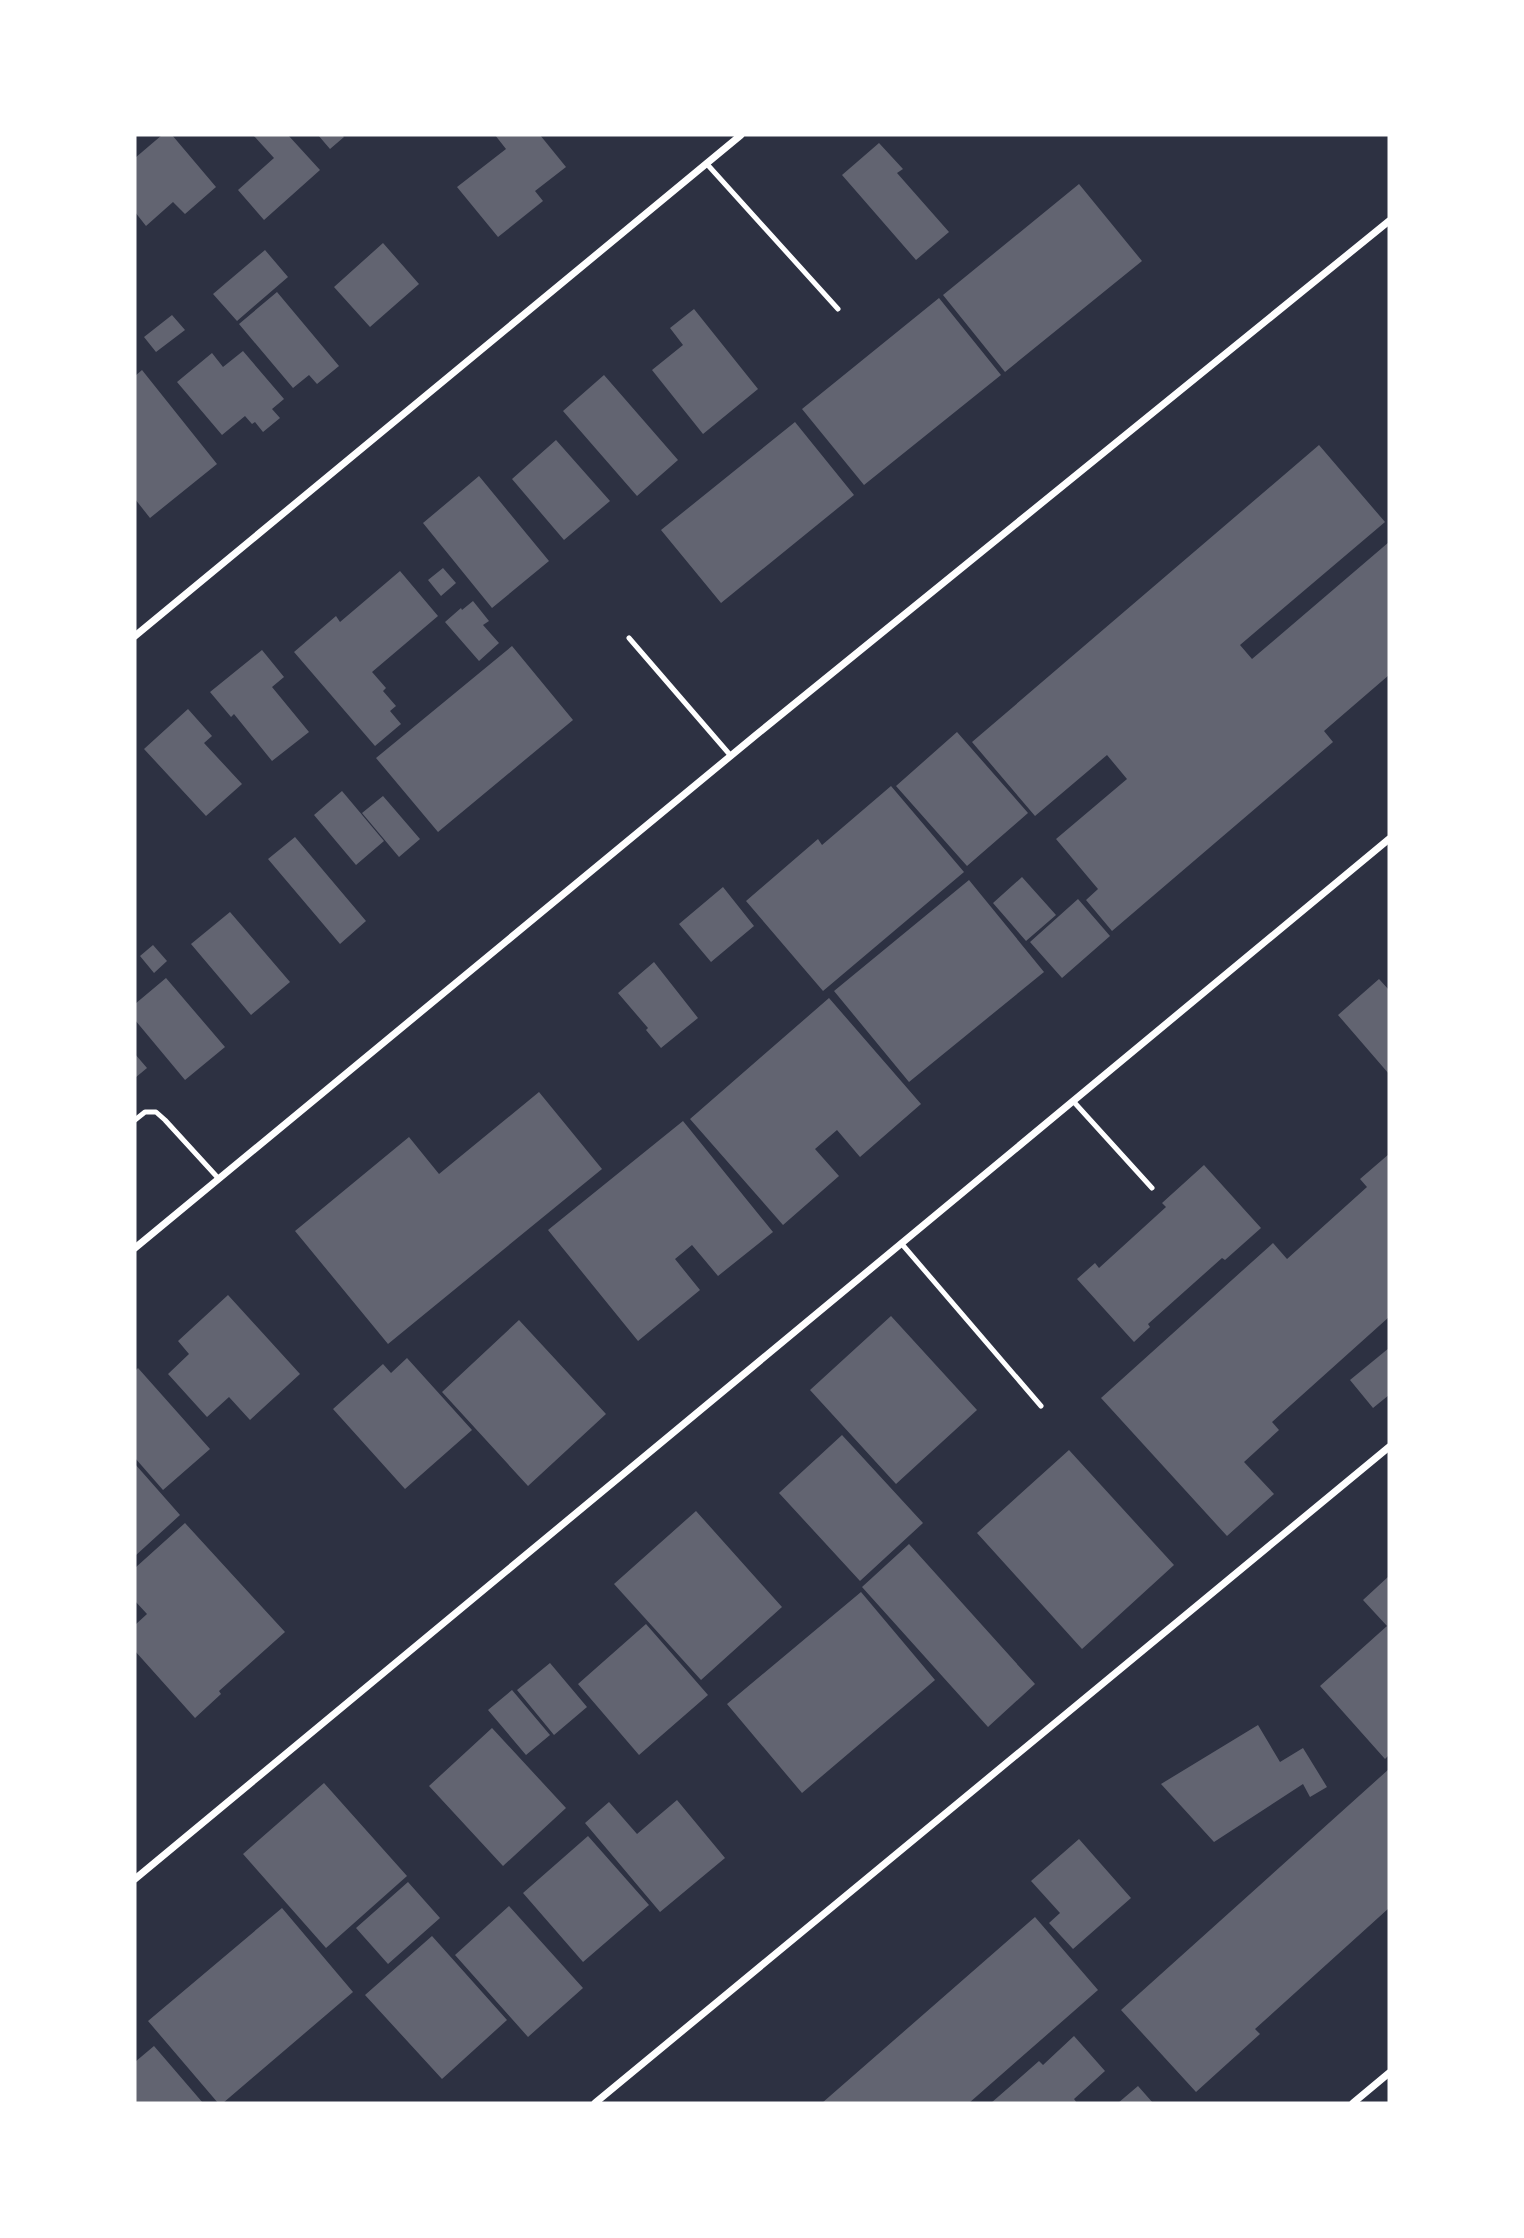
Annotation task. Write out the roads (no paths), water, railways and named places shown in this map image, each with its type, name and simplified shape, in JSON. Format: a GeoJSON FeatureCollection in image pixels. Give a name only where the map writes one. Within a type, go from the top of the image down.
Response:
{"type":"FeatureCollection","features":[{"type":"Feature","properties":{"kind":"street"},"geometry":{"type":"LineString","coordinates":[[135,636],[741,135]]}},
{"type":"Feature","properties":{"kind":"street"},"geometry":{"type":"LineString","coordinates":[[135,1248],[732,756],[1389,221]]}},
{"type":"Feature","properties":{"kind":"street"},"geometry":{"type":"LineString","coordinates":[[135,1879],[1389,839]]}},
{"type":"Feature","properties":{"kind":"street"},"geometry":{"type":"LineString","coordinates":[[595,2103],[1389,1447]]}},
{"type":"Feature","properties":{"kind":"street"},"geometry":{"type":"LineString","coordinates":[[1353,2103],[1389,2073]]}},
{"type":"Feature","properties":{"kind":"lane"},"geometry":{"type":"LineString","coordinates":[[706,163],[838,309]]}},
{"type":"Feature","properties":{"kind":"lane"},"geometry":{"type":"LineString","coordinates":[[629,638],[732,756]]}},
{"type":"Feature","properties":{"kind":"lane"},"geometry":{"type":"LineString","coordinates":[[1073,1101],[1152,1188]]}},
{"type":"Feature","properties":{"kind":"lane"},"geometry":{"type":"LineString","coordinates":[[135,1121],[145,1112],[156,1112],[219,1179]]}},
{"type":"Feature","properties":{"kind":"lane"},"geometry":{"type":"LineString","coordinates":[[901,1243],[1041,1406]]}}]}
